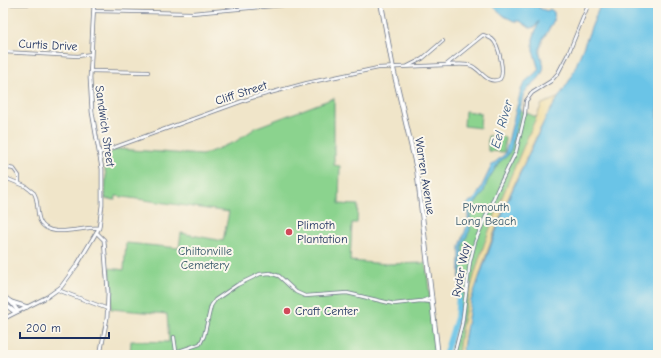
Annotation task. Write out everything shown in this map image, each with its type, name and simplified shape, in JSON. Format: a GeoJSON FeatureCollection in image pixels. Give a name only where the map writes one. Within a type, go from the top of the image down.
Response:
{"type":"FeatureCollection","features":[{"type":"Feature","properties":{"kind":"main road","name":"Warren Avenue"},"geometry":{"type":"LineString","coordinates":[[382,3],[393,68],[417,172],[438,355]]}},
{"type":"Feature","properties":{"kind":"main road"},"geometry":{"type":"LineString","coordinates":[[3,296],[11,302],[27,307]]}},
{"type":"Feature","properties":{"kind":"main road"},"geometry":{"type":"LineString","coordinates":[[11,302],[17,312]]}},
{"type":"Feature","properties":{"kind":"main road"},"geometry":{"type":"LineString","coordinates":[[3,303],[17,312]]}},
{"type":"Feature","properties":{"kind":"main road"},"geometry":{"type":"LineString","coordinates":[[3,303],[3,312]]}},
{"type":"Feature","properties":{"kind":"street"},"geometry":{"type":"LineString","coordinates":[[3,4],[90,3]]}},
{"type":"Feature","properties":{"kind":"street","name":"Sandwich Street"},"geometry":{"type":"LineString","coordinates":[[58,290],[67,280],[99,228],[102,181],[92,108],[90,71],[94,3]]}},
{"type":"Feature","properties":{"kind":"street"},"geometry":{"type":"LineString","coordinates":[[94,11],[192,13],[308,3]]}},
{"type":"Feature","properties":{"kind":"street","name":"Ryder Way"},"geometry":{"type":"LineString","coordinates":[[454,355],[462,324],[470,262],[475,242],[498,188],[516,152],[525,114],[526,101],[532,93],[551,81],[558,73],[569,52],[589,3]]}},
{"type":"Feature","properties":{"kind":"street","name":"Cliff Street"},"geometry":{"type":"LineString","coordinates":[[99,152],[257,96],[364,70],[446,65],[472,66],[481,75],[492,80],[499,80],[502,75],[502,64],[496,45],[491,39],[483,35],[446,65]]}},
{"type":"Feature","properties":{"kind":"street"},"geometry":{"type":"LineString","coordinates":[[406,67],[424,57],[443,41]]}},
{"type":"Feature","properties":{"kind":"street","name":"Curtis Drive"},"geometry":{"type":"LineString","coordinates":[[3,52],[78,56],[91,54]]}},
{"type":"Feature","properties":{"kind":"street"},"geometry":{"type":"LineString","coordinates":[[90,71],[121,70],[148,72]]}},
{"type":"Feature","properties":{"kind":"street"},"geometry":{"type":"LineString","coordinates":[[3,170],[9,168],[14,169],[19,176],[19,183]]}},
{"type":"Feature","properties":{"kind":"street"},"geometry":{"type":"LineString","coordinates":[[3,177],[19,183],[34,193],[40,222],[48,229],[60,231],[99,228]]}},
{"type":"Feature","properties":{"kind":"street"},"geometry":{"type":"LineString","coordinates":[[97,233],[104,240],[108,289],[108,308],[100,355]]}},
{"type":"Feature","properties":{"kind":"street"},"geometry":{"type":"LineString","coordinates":[[167,355],[197,346],[204,336],[214,302],[228,291],[254,276],[270,273],[279,276],[296,292],[305,296],[347,293],[394,304],[421,301],[432,302]]}},
{"type":"Feature","properties":{"kind":"street"},"geometry":{"type":"LineString","coordinates":[[3,318],[58,290],[108,308]]}},
{"type":"Feature","properties":{"kind":"street"},"geometry":{"type":"LineString","coordinates":[[421,301],[432,296]]}},
{"type":"Feature","properties":{"kind":"street"},"geometry":{"type":"LineString","coordinates":[[174,337],[175,352]]}},
{"type":"Feature","properties":{"kind":"green space","name":"Plimoth Plantation"},"geometry":{"type":"Polygon","coordinates":[[[334,98],[334,165],[340,166],[339,204],[358,205],[357,223],[352,223],[350,261],[387,264],[426,263],[436,355],[130,355],[131,341],[169,342],[167,314],[111,309],[112,288],[109,268],[124,270],[126,243],[179,248],[181,233],[223,241],[229,212],[116,196],[115,200],[105,199],[106,177],[103,155],[118,149],[202,155],[235,142],[257,127],[334,98]]]}},
{"type":"Feature","properties":{"kind":"green space","name":"Plymouth Long Beach"},"geometry":{"type":"Polygon","coordinates":[[[520,110],[545,121],[505,206],[483,264],[467,324],[462,355],[451,355],[453,343],[461,319],[459,292],[463,244],[470,226],[470,209],[483,194],[487,182],[499,162],[508,155],[520,110]]]}},
{"type":"Feature","properties":{"kind":"green space"},"geometry":{"type":"Polygon","coordinates":[[[465,111],[481,113],[480,128],[464,126],[465,111]]]}},
{"type":"Feature","properties":{"kind":"green space"},"geometry":{"type":"Polygon","coordinates":[[[488,136],[505,137],[504,152],[488,151],[488,136]]]}},
{"type":"Feature","properties":{"kind":"sand"},"geometry":{"type":"Polygon","coordinates":[[[560,97],[545,120],[504,208],[478,280],[466,330],[462,355],[458,355],[470,291],[479,259],[503,195],[542,104],[560,97]]]}},
{"type":"Feature","properties":{"kind":"water"},"geometry":{"type":"Polygon","coordinates":[[[490,3],[540,3],[539,8],[547,11],[550,9],[554,12],[554,16],[551,25],[543,38],[540,48],[540,55],[544,67],[543,71],[539,78],[527,89],[523,96],[511,149],[507,156],[499,162],[487,182],[483,194],[470,209],[470,230],[463,244],[459,300],[460,246],[468,223],[468,208],[464,209],[470,201],[477,196],[492,165],[505,154],[521,90],[525,82],[539,70],[533,50],[533,39],[539,21],[535,27],[530,28],[520,21],[514,21],[504,16],[490,3]]]}},
{"type":"Feature","properties":{"kind":"water"},"geometry":{"type":"Polygon","coordinates":[[[601,3],[658,3],[658,355],[462,355],[471,300],[506,204],[546,117],[571,78],[601,3]]]}},
{"type":"Feature","properties":{"kind":"waterway","name":"Eel River"},"geometry":{"type":"LineString","coordinates":[[445,355],[457,317],[459,293]]}},
{"type":"Feature","properties":{"kind":"place","name":"Plimoth Plantation"},"geometry":{"type":"Point","coordinates":[289,232]}},
{"type":"Feature","properties":{"kind":"place","name":"Craft Center"},"geometry":{"type":"Point","coordinates":[287,311]}},
{"type":"Feature","properties":{"kind":"park label","name":"Chiltonville Cemetery"},"geometry":{"type":"Point","coordinates":[205,258]}}]}
